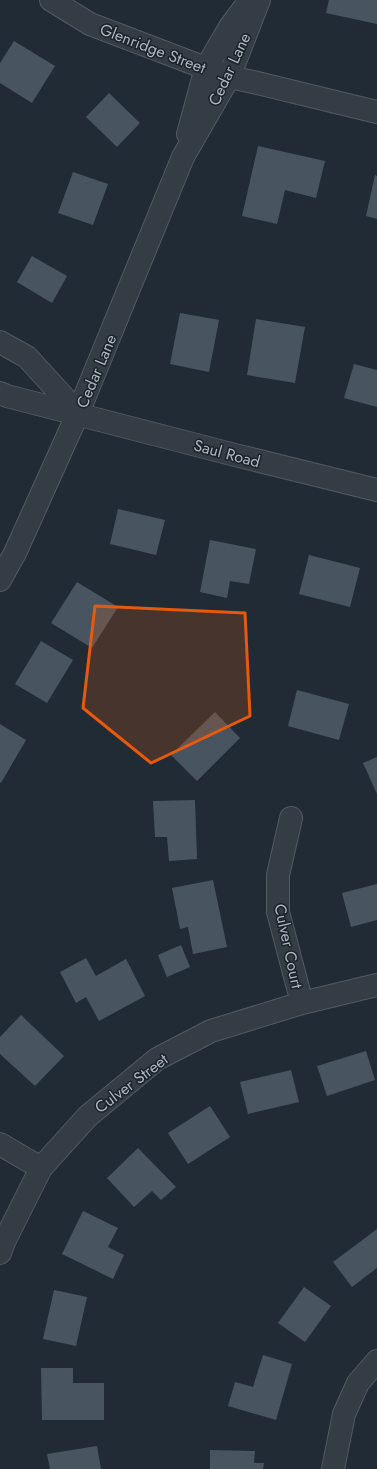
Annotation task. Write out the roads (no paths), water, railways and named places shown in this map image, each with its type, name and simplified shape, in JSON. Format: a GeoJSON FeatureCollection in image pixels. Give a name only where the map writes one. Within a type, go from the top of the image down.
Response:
{"type":"FeatureCollection","features":[{"type":"Feature","properties":{"kind":"street","name":"Glenridge Street"},"geometry":{"type":"LineString","coordinates":[[51,0],[90,24],[229,77],[377,112]]}},
{"type":"Feature","properties":{"kind":"street","name":"Cedar Lane"},"geometry":{"type":"LineString","coordinates":[[183,157],[206,68],[230,27],[250,0]]}},
{"type":"Feature","properties":{"kind":"street","name":"Cedar Lane"},"geometry":{"type":"LineString","coordinates":[[0,580],[15,553],[78,413],[183,157],[229,77],[259,0]]}},
{"type":"Feature","properties":{"kind":"street"},"geometry":{"type":"LineString","coordinates":[[0,342],[27,357],[78,413]]}},
{"type":"Feature","properties":{"kind":"street","name":"Saul Road"},"geometry":{"type":"LineString","coordinates":[[0,392],[7,396],[78,413],[234,455],[377,490]]}},
{"type":"Feature","properties":{"kind":"street","name":"Culver Court"},"geometry":{"type":"LineString","coordinates":[[291,818],[278,875],[278,912],[302,1003]]}},
{"type":"Feature","properties":{"kind":"street","name":"Culver Street"},"geometry":{"type":"LineString","coordinates":[[0,1253],[41,1168],[88,1116],[157,1059],[211,1031],[302,1003],[377,985]]}},
{"type":"Feature","properties":{"kind":"street"},"geometry":{"type":"LineString","coordinates":[[0,1144],[41,1168]]}},
{"type":"Feature","properties":{"kind":"street"},"geometry":{"type":"LineString","coordinates":[[334,1469],[344,1414],[358,1383],[377,1361]]}}]}
